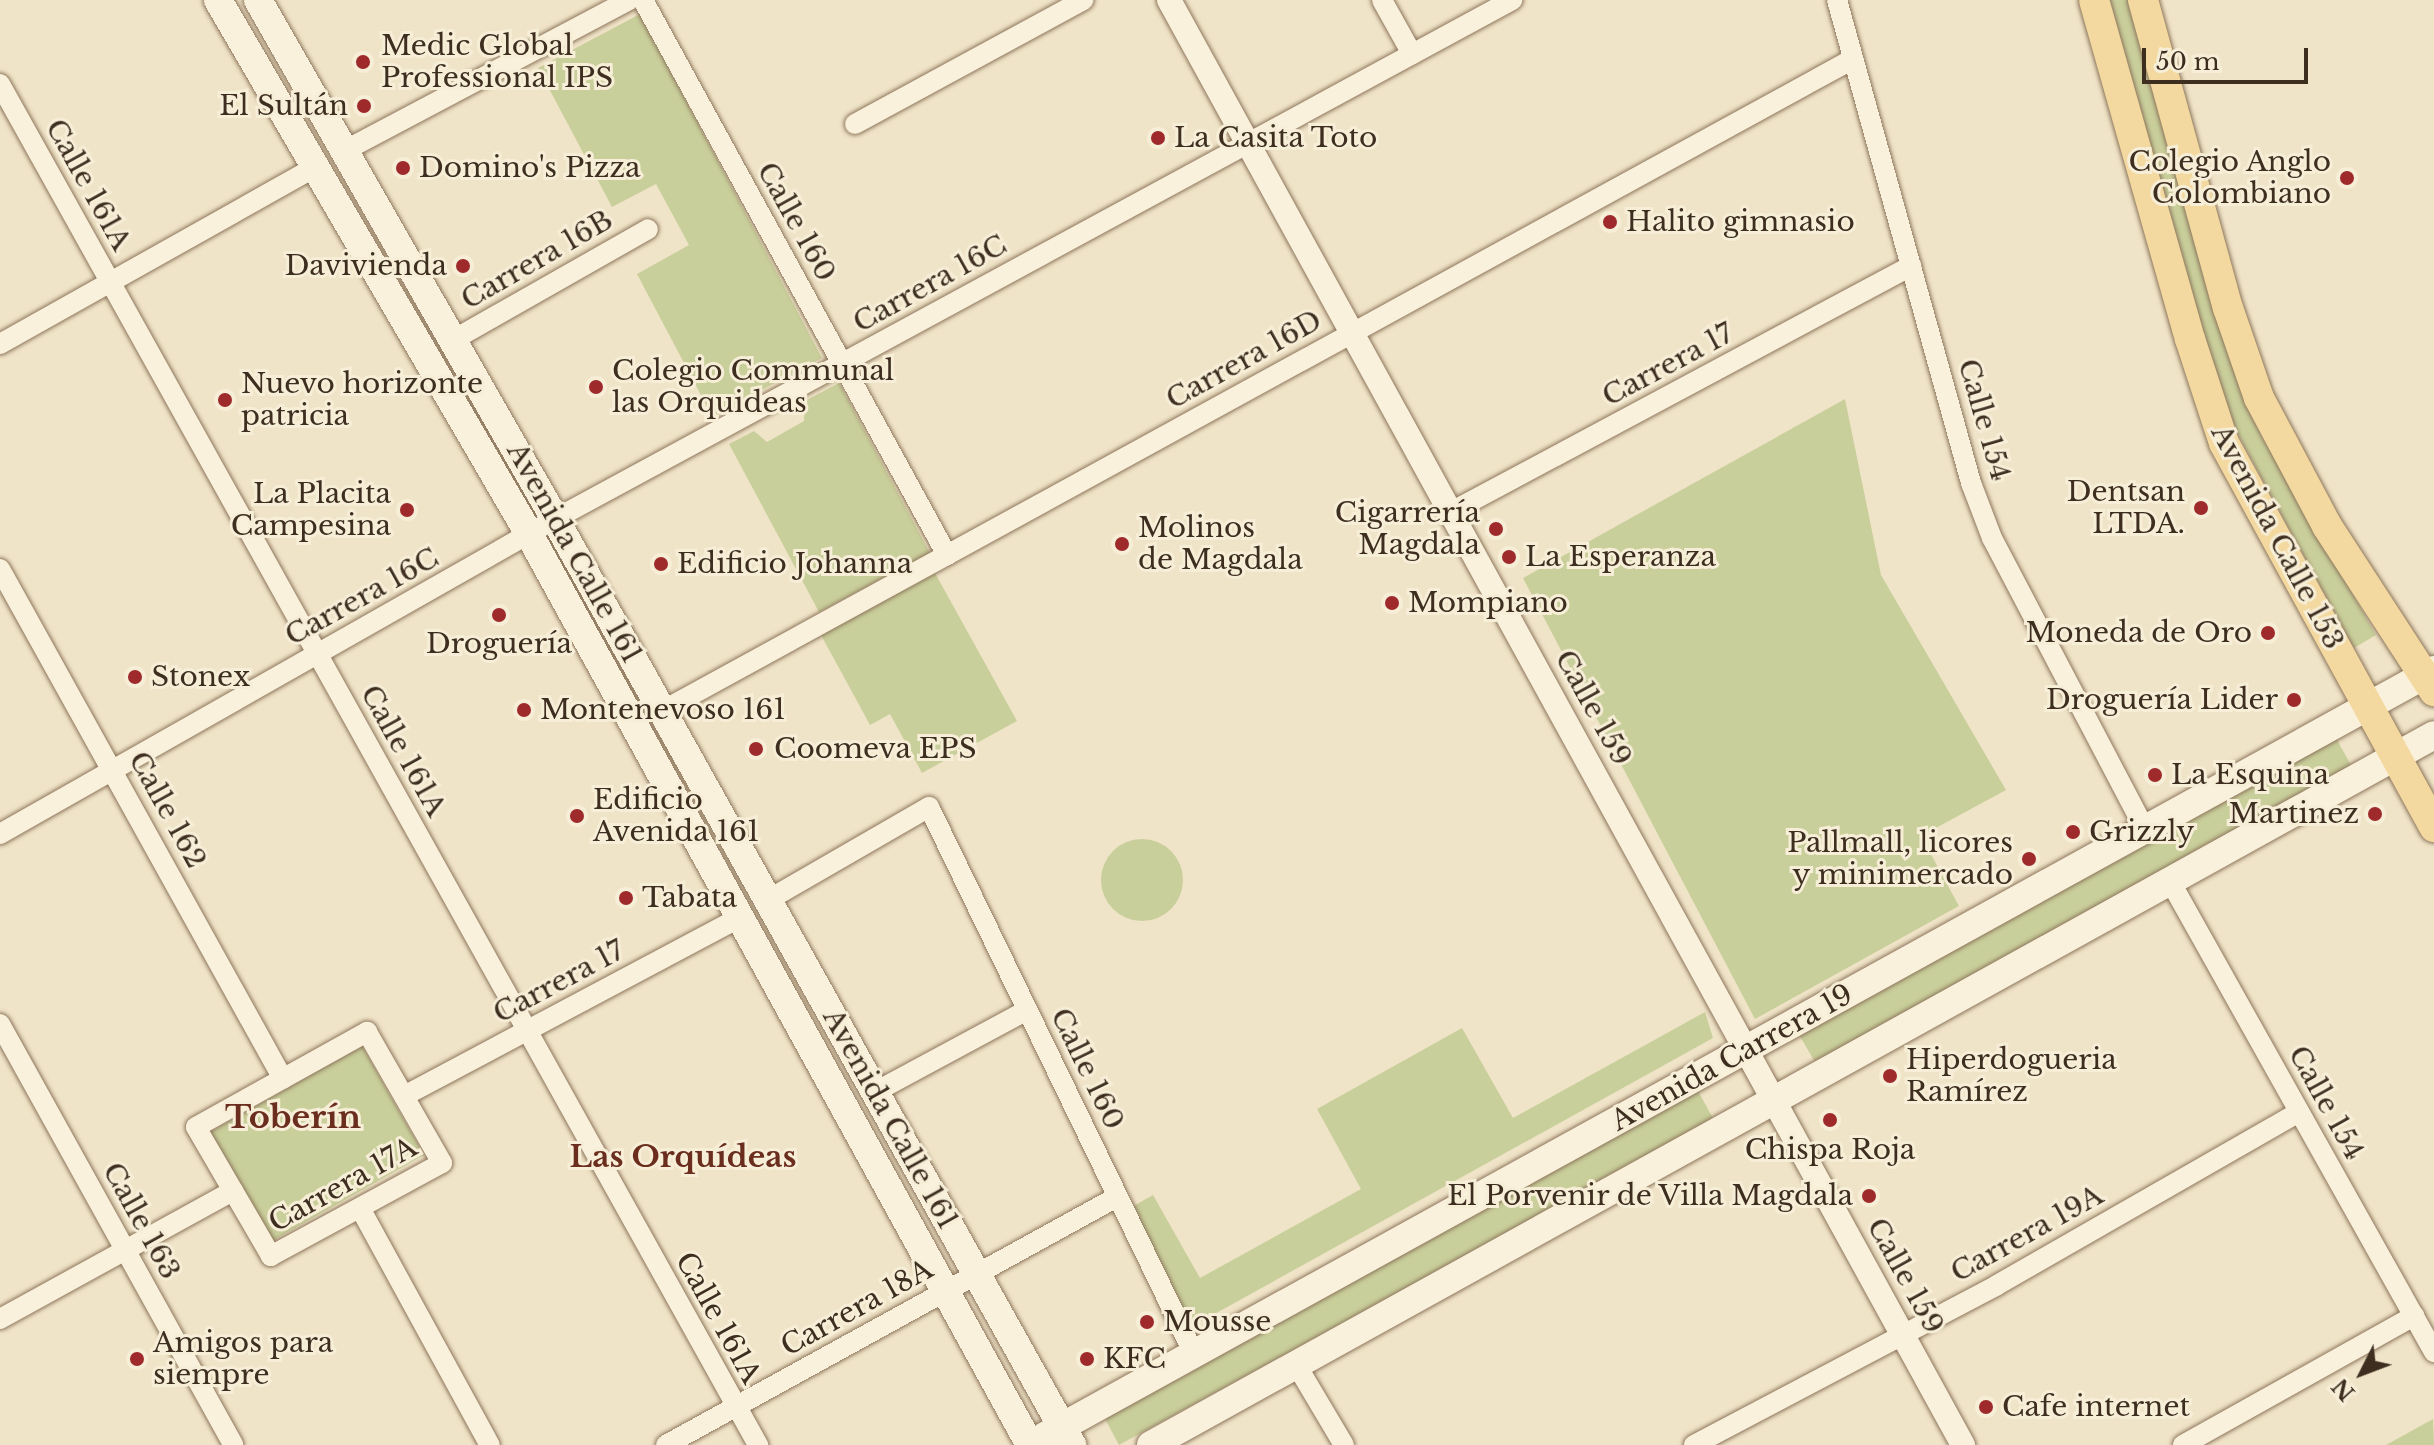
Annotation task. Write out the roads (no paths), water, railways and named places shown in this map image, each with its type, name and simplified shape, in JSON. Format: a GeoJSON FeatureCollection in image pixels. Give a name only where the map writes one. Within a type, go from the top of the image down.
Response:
{"type":"FeatureCollection","features":[{"type":"Feature","properties":{"kind":"main road","name":"Avenida Calle 161"},"geometry":{"type":"LineString","coordinates":[[218,0],[529,534],[1030,1445]]}},
{"type":"Feature","properties":{"kind":"main road","name":"Avenida Calle 161"},"geometry":{"type":"LineString","coordinates":[[258,0],[555,519],[1067,1436]]}},
{"type":"Feature","properties":{"kind":"main road","name":"Avenida Calle 153"},"geometry":{"type":"LineString","coordinates":[[2094,0],[2214,418],[2242,480],[2434,827]]}},
{"type":"Feature","properties":{"kind":"main road","name":"Avenida Calle 153"},"geometry":{"type":"LineString","coordinates":[[2143,0],[2228,308],[2259,398],[2304,487],[2431,679]]}},
{"type":"Feature","properties":{"kind":"main road","name":"Avenida Carrera 19"},"geometry":{"type":"LineString","coordinates":[[1030,1445],[1067,1436],[1195,1356],[1746,1050],[2368,707],[2431,679]]}},
{"type":"Feature","properties":{"kind":"main road","name":"Avenida Carrera 19"},"geometry":{"type":"LineString","coordinates":[[1151,1445],[2434,735]]}},
{"type":"Feature","properties":{"kind":"street"},"geometry":{"type":"LineString","coordinates":[[344,151],[629,0]]}},
{"type":"Feature","properties":{"kind":"street","name":"Calle 160"},"geometry":{"type":"LineString","coordinates":[[643,0],[947,555]]}},
{"type":"Feature","properties":{"kind":"street"},"geometry":{"type":"LineString","coordinates":[[855,124],[1083,0]]}},
{"type":"Feature","properties":{"kind":"street","name":"Calle 159"},"geometry":{"type":"LineString","coordinates":[[1169,0],[1963,1445]]}},
{"type":"Feature","properties":{"kind":"street"},"geometry":{"type":"LineString","coordinates":[[1382,0],[1412,54]]}},
{"type":"Feature","properties":{"kind":"street","name":"Carrera 16C"},"geometry":{"type":"LineString","coordinates":[[0,834],[555,519],[1512,0]]}},
{"type":"Feature","properties":{"kind":"street","name":"Calle 154"},"geometry":{"type":"LineString","coordinates":[[1837,0],[1971,483],[1992,538],[2145,829]]}},
{"type":"Feature","properties":{"kind":"street","name":"Carrera 16D"},"geometry":{"type":"LineString","coordinates":[[662,711],[1853,59]]}},
{"type":"Feature","properties":{"kind":"street","name":"Calle 161A"},"geometry":{"type":"LineString","coordinates":[[0,84],[758,1445]]}},
{"type":"Feature","properties":{"kind":"street"},"geometry":{"type":"LineString","coordinates":[[0,344],[315,167]]}},
{"type":"Feature","properties":{"kind":"street","name":"Carrera 16B"},"geometry":{"type":"LineString","coordinates":[[453,340],[648,229]]}},
{"type":"Feature","properties":{"kind":"street","name":"Carrera 17"},"geometry":{"type":"LineString","coordinates":[[1451,512],[1911,266]]}},
{"type":"Feature","properties":{"kind":"street","name":"Calle 162"},"geometry":{"type":"LineString","coordinates":[[0,569],[283,1079]]}},
{"type":"Feature","properties":{"kind":"street","name":"Calle 160"},"geometry":{"type":"LineString","coordinates":[[768,900],[929,807],[1195,1356]]}},
{"type":"Feature","properties":{"kind":"street","name":"Calle 154"},"geometry":{"type":"LineString","coordinates":[[2170,881],[2434,1352]]}},
{"type":"Feature","properties":{"kind":"street","name":"Carrera 17"},"geometry":{"type":"LineString","coordinates":[[404,1096],[740,917]]}},
{"type":"Feature","properties":{"kind":"street"},"geometry":{"type":"LineString","coordinates":[[875,1092],[1027,1010]]}},
{"type":"Feature","properties":{"kind":"street","name":"Calle 163"},"geometry":{"type":"LineString","coordinates":[[0,1024],[233,1445]]}},
{"type":"Feature","properties":{"kind":"street"},"geometry":{"type":"LineString","coordinates":[[0,1319],[233,1191],[196,1127],[367,1032],[404,1096]]}},
{"type":"Feature","properties":{"kind":"street","name":"Carrera 17A"},"geometry":{"type":"LineString","coordinates":[[233,1191],[271,1256],[442,1163],[404,1096]]}},
{"type":"Feature","properties":{"kind":"street","name":"Carrera 19A"},"geometry":{"type":"LineString","coordinates":[[1694,1445],[1997,1285],[2299,1112]]}},
{"type":"Feature","properties":{"kind":"street","name":"Carrera 18A"},"geometry":{"type":"LineString","coordinates":[[666,1445],[1117,1197]]}},
{"type":"Feature","properties":{"kind":"street"},"geometry":{"type":"LineString","coordinates":[[360,1208],[490,1445]]}},
{"type":"Feature","properties":{"kind":"street"},"geometry":{"type":"LineString","coordinates":[[2183,1445],[2414,1316]]}},
{"type":"Feature","properties":{"kind":"street"},"geometry":{"type":"LineString","coordinates":[[1297,1366],[1344,1445]]}},
{"type":"Feature","properties":{"kind":"place","name":"Medic Global Professional IPS"},"geometry":{"type":"Point","coordinates":[363,62]}},
{"type":"Feature","properties":{"kind":"place","name":"El Sultán"},"geometry":{"type":"Point","coordinates":[364,106]}},
{"type":"Feature","properties":{"kind":"place","name":"La Casita Toto"},"geometry":{"type":"Point","coordinates":[1158,138]}},
{"type":"Feature","properties":{"kind":"place","name":"Domino's Pizza"},"geometry":{"type":"Point","coordinates":[403,168]}},
{"type":"Feature","properties":{"kind":"place","name":"Colegio Anglo Colombiano"},"geometry":{"type":"Point","coordinates":[2347,178]}},
{"type":"Feature","properties":{"kind":"place","name":"Halito gimnasio"},"geometry":{"type":"Point","coordinates":[1610,222]}},
{"type":"Feature","properties":{"kind":"place","name":"Davivienda"},"geometry":{"type":"Point","coordinates":[463,266]}},
{"type":"Feature","properties":{"kind":"place","name":"Colegio Communal las Orquideas"},"geometry":{"type":"Point","coordinates":[596,387]}},
{"type":"Feature","properties":{"kind":"place","name":"Nuevo horizonte patricia"},"geometry":{"type":"Point","coordinates":[225,400]}},
{"type":"Feature","properties":{"kind":"place","name":"Dentsan LTDA."},"geometry":{"type":"Point","coordinates":[2201,508]}},
{"type":"Feature","properties":{"kind":"place","name":"La Placita Campesina"},"geometry":{"type":"Point","coordinates":[407,510]}},
{"type":"Feature","properties":{"kind":"place","name":"Cigarrería Magdala"},"geometry":{"type":"Point","coordinates":[1496,529]}},
{"type":"Feature","properties":{"kind":"place","name":"Molinos de Magdala"},"geometry":{"type":"Point","coordinates":[1122,544]}},
{"type":"Feature","properties":{"kind":"place","name":"La Esperanza"},"geometry":{"type":"Point","coordinates":[1509,557]}},
{"type":"Feature","properties":{"kind":"place","name":"Edificio Johanna"},"geometry":{"type":"Point","coordinates":[661,564]}},
{"type":"Feature","properties":{"kind":"place","name":"Mompiano"},"geometry":{"type":"Point","coordinates":[1392,603]}},
{"type":"Feature","properties":{"kind":"place","name":"Droguería"},"geometry":{"type":"Point","coordinates":[499,615]}},
{"type":"Feature","properties":{"kind":"place","name":"Moneda de Oro"},"geometry":{"type":"Point","coordinates":[2268,633]}},
{"type":"Feature","properties":{"kind":"place","name":"Stonex"},"geometry":{"type":"Point","coordinates":[135,677]}},
{"type":"Feature","properties":{"kind":"place","name":"Droguería Lider"},"geometry":{"type":"Point","coordinates":[2294,700]}},
{"type":"Feature","properties":{"kind":"place","name":"Montenevoso 161"},"geometry":{"type":"Point","coordinates":[524,710]}},
{"type":"Feature","properties":{"kind":"place","name":"Coomeva EPS"},"geometry":{"type":"Point","coordinates":[756,749]}},
{"type":"Feature","properties":{"kind":"place","name":"La Esquina"},"geometry":{"type":"Point","coordinates":[2155,775]}},
{"type":"Feature","properties":{"kind":"place","name":"Martinez"},"geometry":{"type":"Point","coordinates":[2375,814]}},
{"type":"Feature","properties":{"kind":"place","name":"Edificio Avenida 161"},"geometry":{"type":"Point","coordinates":[577,816]}},
{"type":"Feature","properties":{"kind":"place","name":"Grizzly"},"geometry":{"type":"Point","coordinates":[2073,832]}},
{"type":"Feature","properties":{"kind":"place","name":"Pallmall, licores y minimercado"},"geometry":{"type":"Point","coordinates":[2029,859]}},
{"type":"Feature","properties":{"kind":"place","name":"Tabata"},"geometry":{"type":"Point","coordinates":[626,898]}},
{"type":"Feature","properties":{"kind":"place","name":"Hiperdogueria Ramírez"},"geometry":{"type":"Point","coordinates":[1890,1076]}},
{"type":"Feature","properties":{"kind":"place","name":"Chispa Roja"},"geometry":{"type":"Point","coordinates":[1830,1120]}},
{"type":"Feature","properties":{"kind":"place","name":"El Porvenir de Villa Magdala"},"geometry":{"type":"Point","coordinates":[1869,1196]}},
{"type":"Feature","properties":{"kind":"place","name":"Mousse"},"geometry":{"type":"Point","coordinates":[1147,1322]}},
{"type":"Feature","properties":{"kind":"place","name":"Amigos para siempre"},"geometry":{"type":"Point","coordinates":[137,1359]}},
{"type":"Feature","properties":{"kind":"place","name":"KFC"},"geometry":{"type":"Point","coordinates":[1087,1359]}},
{"type":"Feature","properties":{"kind":"place","name":"Cafe internet"},"geometry":{"type":"Point","coordinates":[1986,1407]}},
{"type":"Feature","properties":{"kind":"district","name":"Toberín"},"geometry":{"type":"Point","coordinates":[293,1117]}},
{"type":"Feature","properties":{"kind":"district","name":"Las Orquídeas"},"geometry":{"type":"Point","coordinates":[683,1157]}}]}
